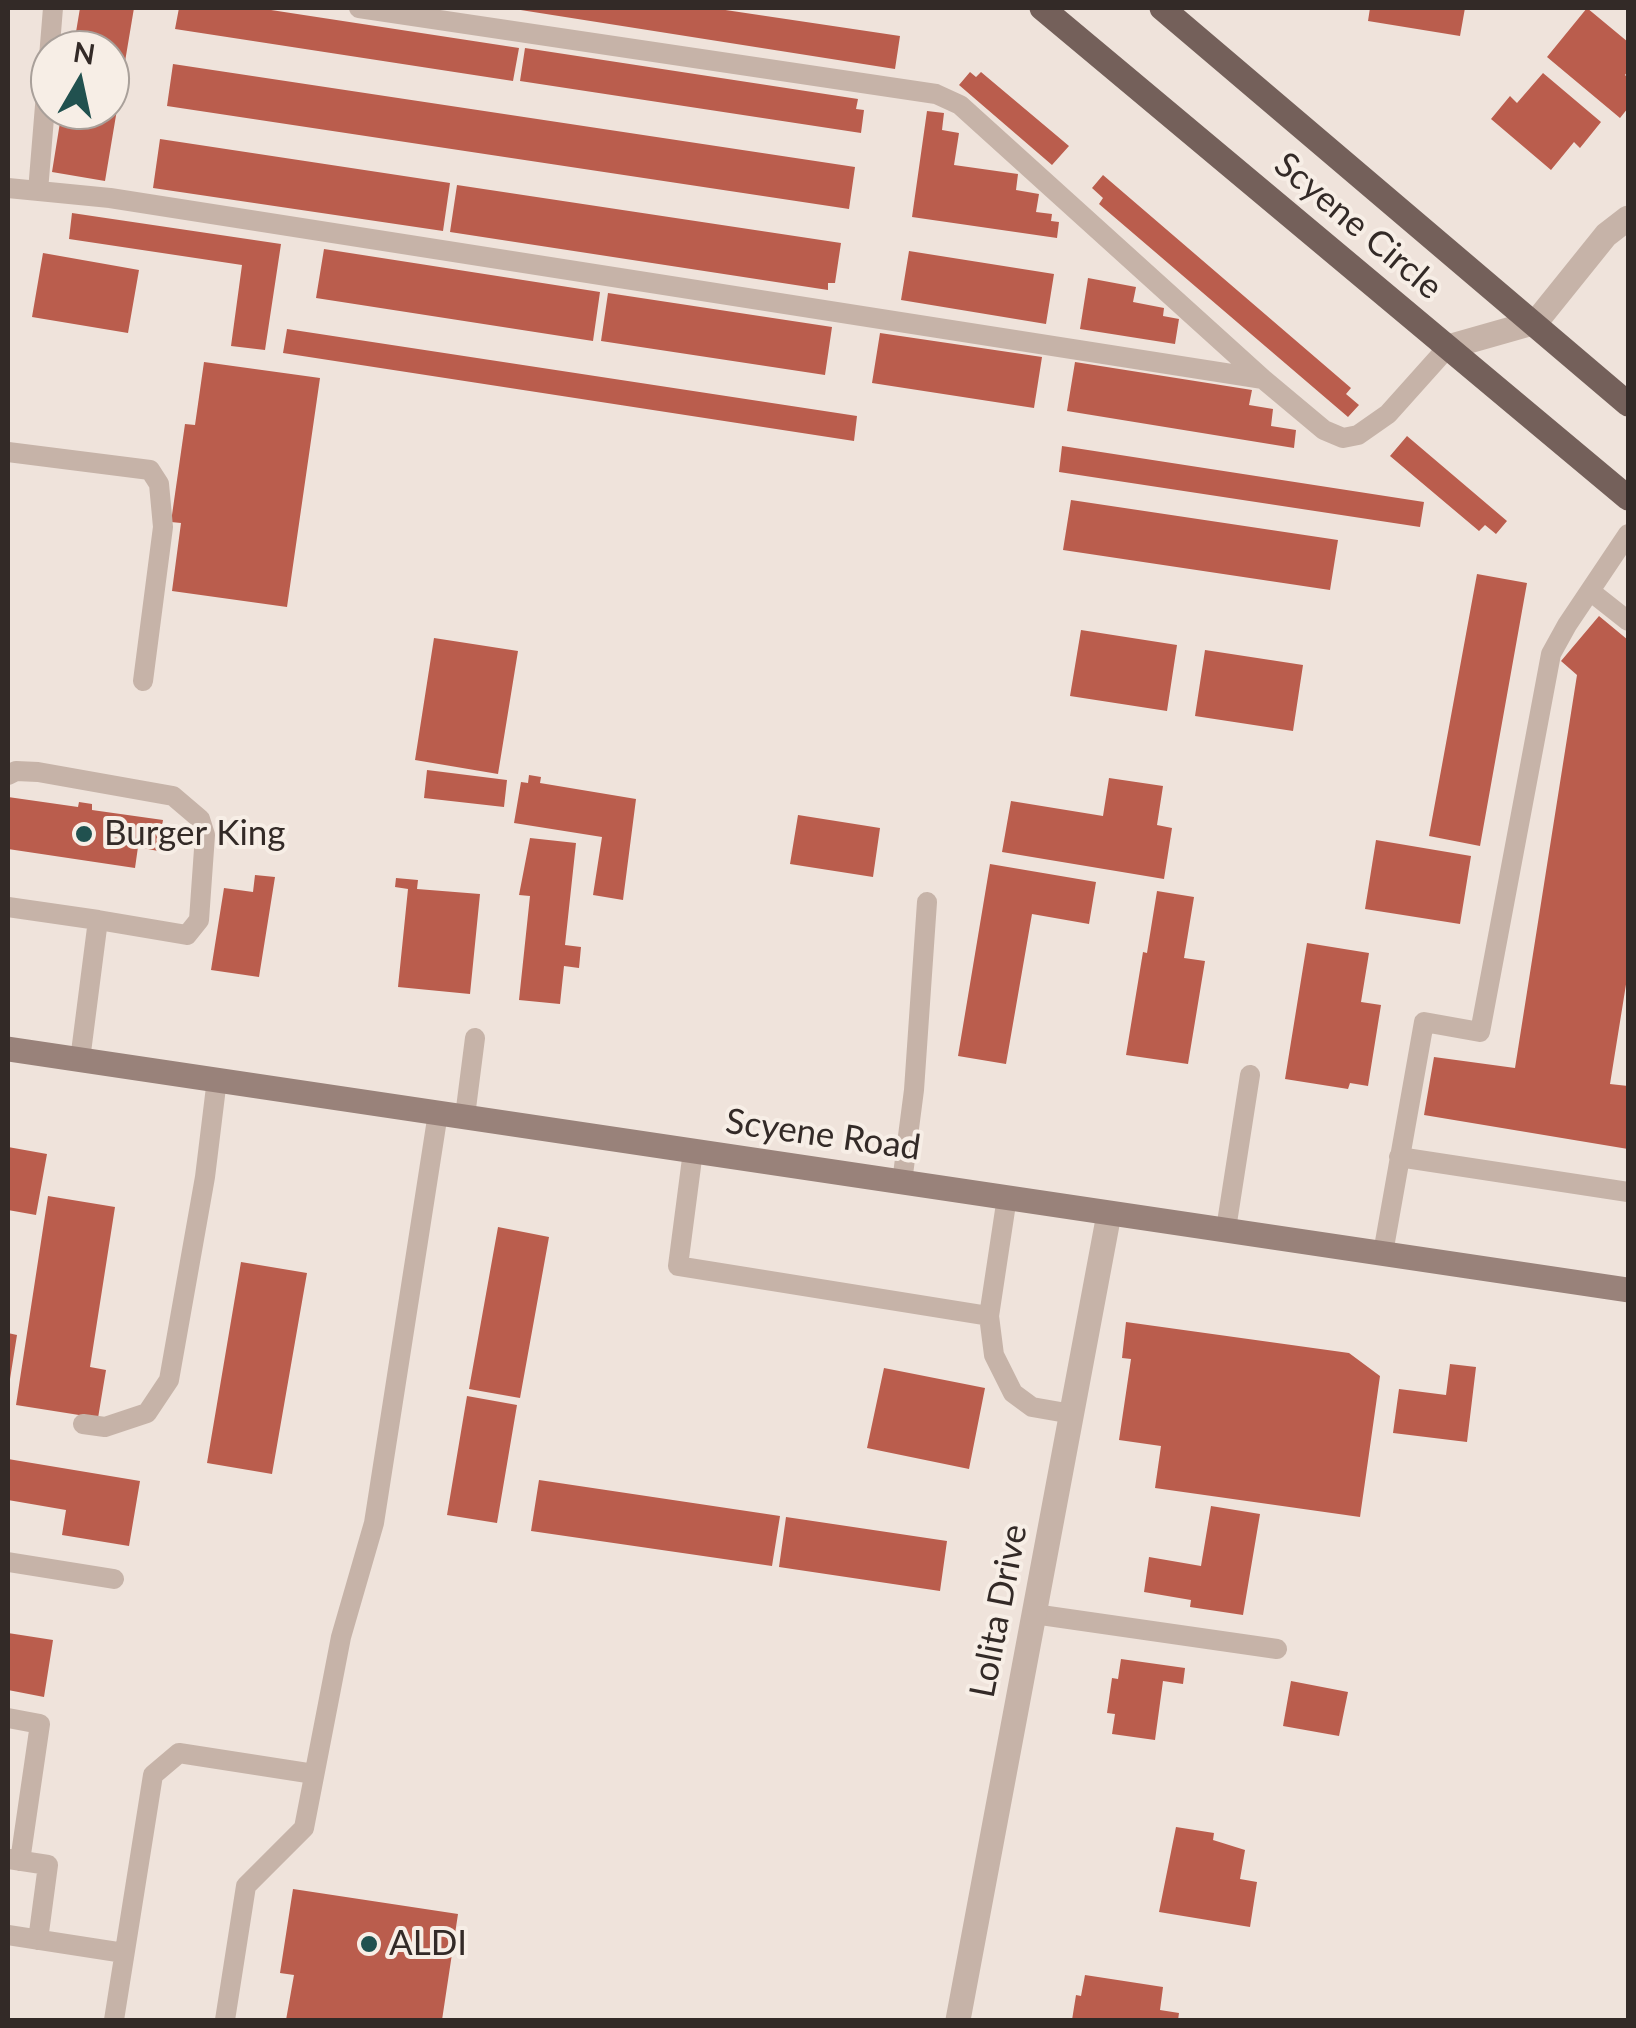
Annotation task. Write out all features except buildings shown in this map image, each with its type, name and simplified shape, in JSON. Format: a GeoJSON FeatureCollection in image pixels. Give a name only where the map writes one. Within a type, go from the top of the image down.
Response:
{"type":"FeatureCollection","features":[{"type":"Feature","properties":{"kind":"main road","name":"Scyene Circle"},"geometry":{"type":"LineString","coordinates":[[1042,8],[1628,498]]}},
{"type":"Feature","properties":{"kind":"main road","name":"Scyene Circle"},"geometry":{"type":"LineString","coordinates":[[1162,8],[1628,404]]}},
{"type":"Feature","properties":{"kind":"main road"},"geometry":{"type":"LineString","coordinates":[[1192,8],[1239,70]]}},
{"type":"Feature","properties":{"kind":"street"},"geometry":{"type":"LineString","coordinates":[[1448,347],[1536,322],[1606,235],[1628,218]]}},
{"type":"Feature","properties":{"kind":"street","name":"Scyene Road"},"geometry":{"type":"LineString","coordinates":[[8,1049],[1628,1290]]}},
{"type":"Feature","properties":{"kind":"street","name":"Lolita Drive"},"geometry":{"type":"LineString","coordinates":[[958,2020],[1109,1214]]}},
{"type":"Feature","properties":{"kind":"lane"},"geometry":{"type":"LineString","coordinates":[[38,191],[54,8]]}},
{"type":"Feature","properties":{"kind":"lane"},"geometry":{"type":"LineString","coordinates":[[359,8],[936,94],[960,104],[1263,379],[1324,430],[1343,438],[1358,434],[1388,414],[1448,347]]}},
{"type":"Feature","properties":{"kind":"lane"},"geometry":{"type":"LineString","coordinates":[[8,188],[110,198],[1263,379]]}},
{"type":"Feature","properties":{"kind":"lane"},"geometry":{"type":"LineString","coordinates":[[8,452],[150,470],[159,484],[163,526],[143,681]]}},
{"type":"Feature","properties":{"kind":"lane"},"geometry":{"type":"LineString","coordinates":[[1382,1253],[1424,1022],[1480,1032],[1552,654],[1628,534]]}},
{"type":"Feature","properties":{"kind":"lane"},"geometry":{"type":"LineString","coordinates":[[1590,591],[1628,622]]}},
{"type":"Feature","properties":{"kind":"lane"},"geometry":{"type":"LineString","coordinates":[[8,775],[16,771],[38,772],[172,796],[200,819],[205,835],[199,920],[187,934],[8,907]]}},
{"type":"Feature","properties":{"kind":"lane"},"geometry":{"type":"LineString","coordinates":[[902,1182],[914,1090],[926,902]]}},
{"type":"Feature","properties":{"kind":"lane"},"geometry":{"type":"LineString","coordinates":[[80,1060],[98,920]]}},
{"type":"Feature","properties":{"kind":"lane"},"geometry":{"type":"LineString","coordinates":[[465,1116],[475,1038]]}},
{"type":"Feature","properties":{"kind":"lane"},"geometry":{"type":"LineString","coordinates":[[1226,1229],[1250,1075]]}},
{"type":"Feature","properties":{"kind":"lane"},"geometry":{"type":"LineString","coordinates":[[83,1424],[105,1427],[148,1413],[169,1380],[205,1177],[217,1079]]}},
{"type":"Feature","properties":{"kind":"lane"},"geometry":{"type":"LineString","coordinates":[[225,2020],[246,1886],[304,1828],[341,1637],[374,1523],[438,1113]]}},
{"type":"Feature","properties":{"kind":"lane"},"geometry":{"type":"LineString","coordinates":[[694,1151],[678,1266],[989,1316]]}},
{"type":"Feature","properties":{"kind":"lane"},"geometry":{"type":"LineString","coordinates":[[1399,1157],[1628,1192]]}},
{"type":"Feature","properties":{"kind":"lane"},"geometry":{"type":"LineString","coordinates":[[1007,1197],[989,1316],[994,1355],[1013,1393],[1032,1407],[1072,1414]]}},
{"type":"Feature","properties":{"kind":"lane"},"geometry":{"type":"LineString","coordinates":[[8,1562],[114,1578]]}},
{"type":"Feature","properties":{"kind":"lane"},"geometry":{"type":"LineString","coordinates":[[1034,1614],[1277,1649]]}},
{"type":"Feature","properties":{"kind":"lane"},"geometry":{"type":"LineString","coordinates":[[8,1718],[40,1724],[14,1860],[48,1866],[38,1940]]}},
{"type":"Feature","properties":{"kind":"lane"},"geometry":{"type":"LineString","coordinates":[[114,2020],[153,1775],[179,1753],[314,1774]]}},
{"type":"Feature","properties":{"kind":"lane"},"geometry":{"type":"LineString","coordinates":[[8,1935],[124,1954]]}},
{"type":"Feature","properties":{"kind":"place","name":"Burger King"},"geometry":{"type":"Point","coordinates":[84,834]}},
{"type":"Feature","properties":{"kind":"place","name":"ALDI"},"geometry":{"type":"Point","coordinates":[369,1944]}}]}
